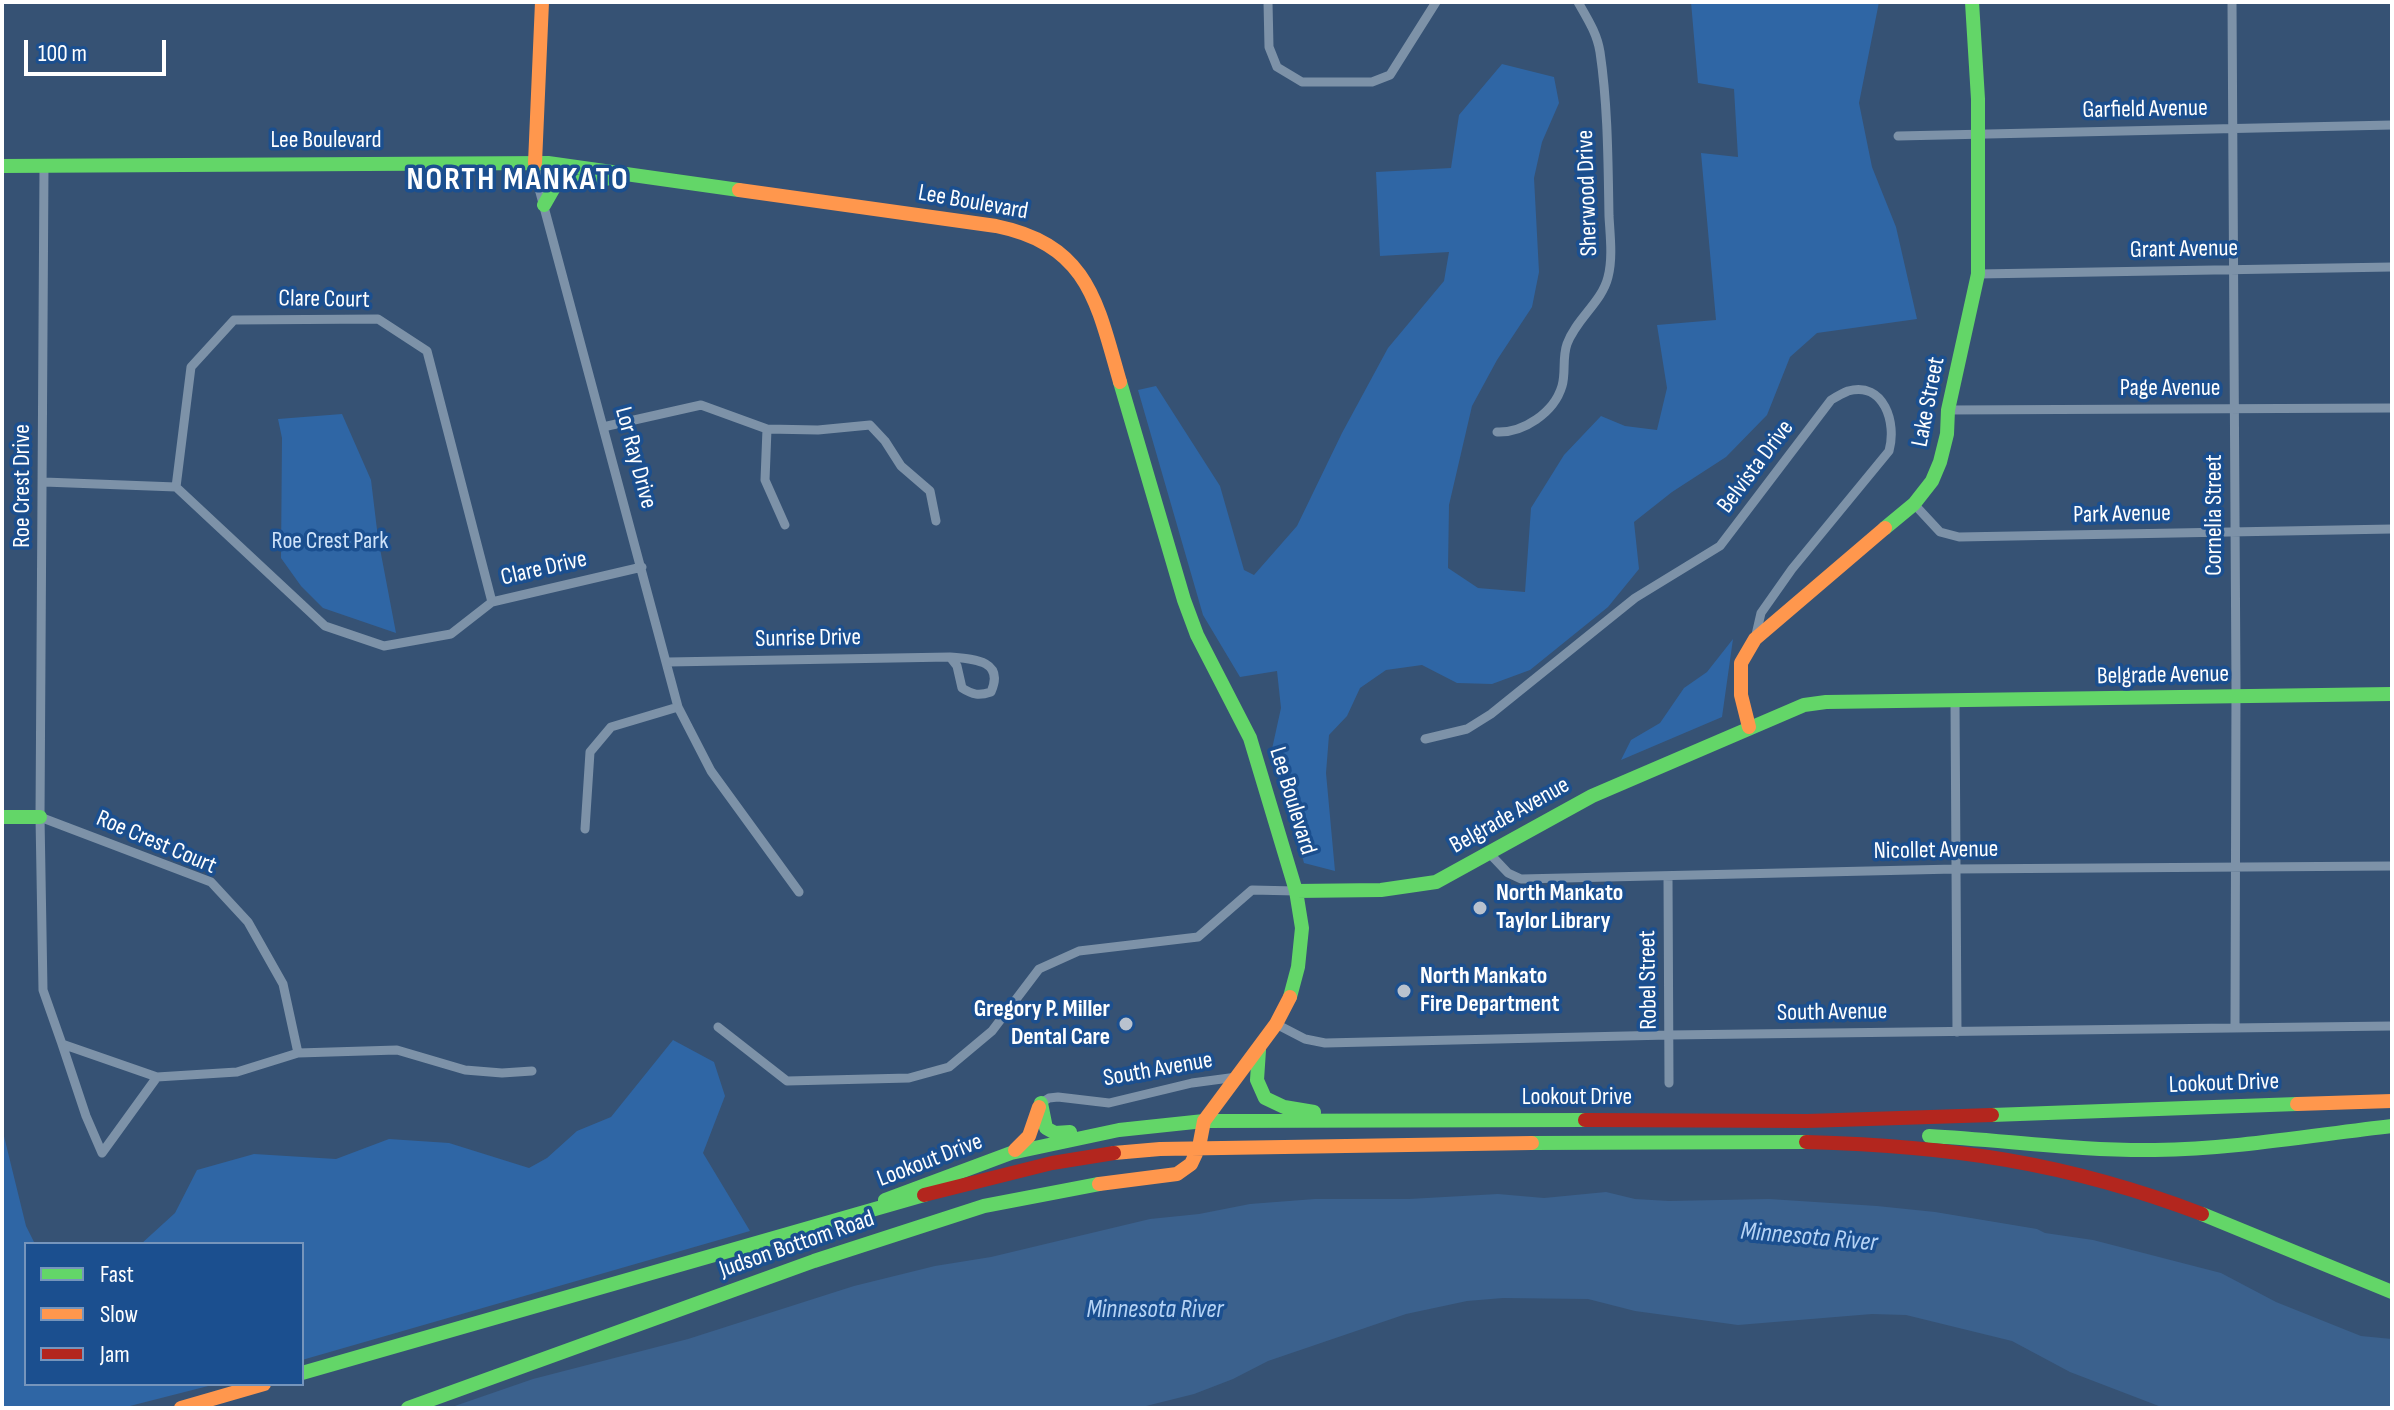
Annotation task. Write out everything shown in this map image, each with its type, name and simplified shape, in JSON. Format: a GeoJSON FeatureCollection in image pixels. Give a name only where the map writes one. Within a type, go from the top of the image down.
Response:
{"type":"FeatureCollection","features":[{"type":"Feature","properties":{"kind":"main road","name":"Lor Ray Drive"},"geometry":{"type":"LineString","coordinates":[[535,163],[542,2]]}},
{"type":"Feature","properties":{"kind":"main road","name":"Lake Street"},"geometry":{"type":"LineString","coordinates":[[1749,727],[1741,695],[1741,663],[1755,639],[1914,504],[1932,481],[1940,462],[1947,434],[1948,410],[1978,274],[1978,133],[1972,2]]}},
{"type":"Feature","properties":{"kind":"main road","name":"Lee Boulevard"},"geometry":{"type":"LineString","coordinates":[[2,166],[535,163],[1020,230],[1041,237],[1062,252],[1078,268],[1099,311],[1184,600],[1197,635],[1250,738],[1296,891],[1302,928],[1298,967],[1289,1000],[1276,1024],[1204,1121],[1199,1147]]}},
{"type":"Feature","properties":{"kind":"main road"},"geometry":{"type":"LineString","coordinates":[[544,205],[556,184],[635,177]]}},
{"type":"Feature","properties":{"kind":"main road","name":"Belgrade Avenue"},"geometry":{"type":"LineString","coordinates":[[1296,891],[1381,890],[1436,882],[1592,796],[1804,705],[1826,702],[2392,694]]}},
{"type":"Feature","properties":{"kind":"main road"},"geometry":{"type":"LineString","coordinates":[[2,817],[40,817]]}},
{"type":"Feature","properties":{"kind":"main road"},"geometry":{"type":"LineString","coordinates":[[1259,1048],[1255,1075],[1258,1087],[1264,1098],[1276,1105],[1296,1110],[1398,1119]]}},
{"type":"Feature","properties":{"kind":"main road"},"geometry":{"type":"LineString","coordinates":[[1041,1103],[1042,1119],[1053,1133],[1118,1123],[1159,1125]]}},
{"type":"Feature","properties":{"kind":"main road"},"geometry":{"type":"LineString","coordinates":[[1011,1153],[1029,1136],[1041,1103]]}},
{"type":"Feature","properties":{"kind":"main road","name":"Lookout Drive"},"geometry":{"type":"LineString","coordinates":[[871,1208],[894,1195],[1011,1153],[1119,1130],[1204,1121],[1807,1121],[2392,1103]]}},
{"type":"Feature","properties":{"kind":"main road"},"geometry":{"type":"LineString","coordinates":[[1806,1142],[1889,1135],[1982,1138],[2116,1149],[2183,1150],[2392,1126]]}},
{"type":"Feature","properties":{"kind":"main road"},"geometry":{"type":"LineString","coordinates":[[1806,1142],[1936,1148],[2063,1169],[2105,1180],[2183,1208],[2392,1292]]}},
{"type":"Feature","properties":{"kind":"main road","name":"Lookout Drive"},"geometry":{"type":"LineString","coordinates":[[304,1372],[871,1208],[1052,1163],[1104,1154],[1199,1147],[1422,1143],[1806,1142]]}},
{"type":"Feature","properties":{"kind":"main road","name":"Judson Bottom Road"},"geometry":{"type":"LineString","coordinates":[[408,1408],[799,1266],[984,1206],[1092,1185],[1177,1174],[1191,1164],[1199,1147]]}},
{"type":"Feature","properties":{"kind":"main road"},"geometry":{"type":"LineString","coordinates":[[181,1408],[257,1386]]}},
{"type":"Feature","properties":{"kind":"street"},"geometry":{"type":"LineString","coordinates":[[1268,2],[1269,47],[1277,67],[1302,82],[1372,82],[1390,75],[1436,2]]}},
{"type":"Feature","properties":{"kind":"street","name":"Sherwood Drive"},"geometry":{"type":"LineString","coordinates":[[1497,432],[1509,433],[1526,426],[1555,400],[1561,388],[1569,339],[1602,291],[1610,268],[1608,156],[1600,51],[1595,32],[1578,2]]}},
{"type":"Feature","properties":{"kind":"street","name":"Cornelia Street"},"geometry":{"type":"LineString","coordinates":[[2232,2],[2235,1027]]}},
{"type":"Feature","properties":{"kind":"street","name":"Garfield Avenue"},"geometry":{"type":"LineString","coordinates":[[1898,136],[2392,125]]}},
{"type":"Feature","properties":{"kind":"street","name":"Lor Ray Drive"},"geometry":{"type":"LineString","coordinates":[[535,163],[678,707],[711,771],[799,892]]}},
{"type":"Feature","properties":{"kind":"street","name":"Roe Crest Drive"},"geometry":{"type":"LineString","coordinates":[[44,166],[40,817],[43,990],[86,1116],[102,1153],[157,1077]]}},
{"type":"Feature","properties":{"kind":"street","name":"Grant Avenue"},"geometry":{"type":"LineString","coordinates":[[1978,274],[2392,267]]}},
{"type":"Feature","properties":{"kind":"street","name":"Clare Court"},"geometry":{"type":"LineString","coordinates":[[176,487],[191,367],[234,320],[378,319],[427,351],[492,602]]}},
{"type":"Feature","properties":{"kind":"street","name":"Belvista Drive"},"geometry":{"type":"LineString","coordinates":[[1425,739],[1467,729],[1491,714],[1635,598],[1720,546],[1831,400],[1850,390],[1867,392],[1882,401],[1891,418],[1893,437],[1889,451],[1792,569],[1761,613],[1755,639]]}},
{"type":"Feature","properties":{"kind":"street"},"geometry":{"type":"LineString","coordinates":[[603,427],[701,405],[767,429],[818,430],[870,425],[901,466],[930,491],[936,521]]}},
{"type":"Feature","properties":{"kind":"street","name":"Page Avenue"},"geometry":{"type":"LineString","coordinates":[[1948,410],[2392,408]]}},
{"type":"Feature","properties":{"kind":"street"},"geometry":{"type":"LineString","coordinates":[[767,429],[765,480],[785,525]]}},
{"type":"Feature","properties":{"kind":"street"},"geometry":{"type":"LineString","coordinates":[[44,482],[176,487]]}},
{"type":"Feature","properties":{"kind":"street","name":"Clare Drive"},"geometry":{"type":"LineString","coordinates":[[176,487],[325,626],[384,646],[451,634],[492,602],[642,567]]}},
{"type":"Feature","properties":{"kind":"street","name":"Park Avenue"},"geometry":{"type":"LineString","coordinates":[[1914,504],[1940,532],[1959,537],[2392,529]]}},
{"type":"Feature","properties":{"kind":"street","name":"Sunrise Drive"},"geometry":{"type":"LineString","coordinates":[[668,662],[950,657],[989,665],[995,672],[991,692],[971,694],[962,688],[957,666],[950,657]]}},
{"type":"Feature","properties":{"kind":"street"},"geometry":{"type":"LineString","coordinates":[[1955,701],[1957,1032]]}},
{"type":"Feature","properties":{"kind":"street"},"geometry":{"type":"LineString","coordinates":[[585,829],[590,752],[611,727],[678,707]]}},
{"type":"Feature","properties":{"kind":"street","name":"Roe Crest Court"},"geometry":{"type":"LineString","coordinates":[[40,817],[211,882],[248,922],[283,984],[298,1053]]}},
{"type":"Feature","properties":{"kind":"street","name":"Nicollet Avenue"},"geometry":{"type":"LineString","coordinates":[[1490,854],[1508,873],[1521,879],[1955,869],[2392,866]]}},
{"type":"Feature","properties":{"kind":"street","name":"Robel Street"},"geometry":{"type":"LineString","coordinates":[[1668,877],[1669,1083]]}},
{"type":"Feature","properties":{"kind":"street","name":"Belgrade Avenue"},"geometry":{"type":"LineString","coordinates":[[718,1027],[787,1081],[909,1078],[949,1067],[971,1049],[992,1031],[1039,969],[1079,951],[1198,937],[1252,890],[1296,891]]}},
{"type":"Feature","properties":{"kind":"street","name":"South Avenue"},"geometry":{"type":"LineString","coordinates":[[1276,1024],[1305,1039],[1325,1043],[1669,1035],[2392,1026]]}},
{"type":"Feature","properties":{"kind":"street"},"geometry":{"type":"LineString","coordinates":[[62,1044],[157,1077],[237,1072],[298,1053],[397,1050],[465,1070],[502,1073],[532,1071]]}},
{"type":"Feature","properties":{"kind":"street","name":"South Avenue"},"geometry":{"type":"LineString","coordinates":[[1041,1103],[1058,1097],[1109,1103],[1192,1083],[1237,1077]]}},
{"type":"Feature","properties":{"kind":"green space"},"geometry":{"type":"Polygon","coordinates":[[[1691,2],[1879,2],[1859,103],[1872,167],[1896,227],[1917,319],[1817,333],[1790,357],[1767,415],[1726,457],[1672,492],[1634,522],[1639,569],[1608,607],[1530,670],[1492,684],[1457,683],[1422,665],[1386,670],[1360,688],[1347,716],[1329,735],[1326,773],[1335,871],[1304,863],[1272,749],[1281,708],[1277,671],[1240,677],[1203,615],[1138,390],[1156,386],[1220,486],[1244,570],[1254,575],[1297,526],[1388,348],[1444,281],[1449,252],[1380,256],[1376,172],[1451,168],[1459,115],[1502,64],[1554,77],[1559,103],[1542,142],[1534,178],[1539,272],[1532,307],[1497,360],[1472,406],[1449,505],[1448,568],[1478,588],[1525,592],[1531,508],[1564,455],[1601,416],[1625,426],[1657,430],[1667,388],[1657,325],[1716,320],[1701,153],[1738,157],[1734,89],[1698,83],[1691,2]]]}},
{"type":"Feature","properties":{"kind":"green space","name":"Roe Crest Park"},"geometry":{"type":"Polygon","coordinates":[[[342,414],[371,480],[378,538],[396,633],[323,608],[301,586],[281,558],[282,438],[278,419],[342,414]]]}},
{"type":"Feature","properties":{"kind":"green space"},"geometry":{"type":"Polygon","coordinates":[[[1733,639],[1722,717],[1621,760],[1631,740],[1660,723],[1684,688],[1707,672],[1733,639]]]}},
{"type":"Feature","properties":{"kind":"green space"},"geometry":{"type":"Polygon","coordinates":[[[673,1040],[714,1062],[725,1096],[703,1153],[750,1231],[304,1359],[304,1242],[143,1242],[175,1213],[197,1170],[254,1154],[336,1159],[389,1139],[449,1143],[529,1168],[547,1158],[577,1131],[611,1117],[673,1040]]]}},
{"type":"Feature","properties":{"kind":"green space"},"geometry":{"type":"Polygon","coordinates":[[[2,1128],[26,1226],[34,1242],[24,1242],[24,1386],[208,1386],[122,1408],[2,1408],[2,1128]]]}},
{"type":"Feature","properties":{"kind":"water","name":"Minnesota River"},"geometry":{"type":"Polygon","coordinates":[[[1606,1192],[1635,1199],[1769,1199],[1935,1212],[2093,1240],[2221,1273],[2276,1302],[2361,1336],[2392,1339],[2392,1408],[2164,1408],[2070,1372],[2012,1341],[1906,1315],[1872,1314],[1738,1325],[1635,1311],[1588,1299],[1503,1298],[1467,1301],[1406,1314],[1268,1361],[1194,1394],[1138,1408],[449,1408],[533,1379],[688,1339],[854,1286],[1150,1219],[1250,1204],[1315,1199],[1409,1199],[1498,1194],[1544,1198],[1606,1192]]]}},
{"type":"Feature","properties":{"kind":"traffic: fast"},"geometry":{"type":"LineString","coordinates":[[1885,528],[1914,504],[1932,481],[1940,462],[1947,434],[1948,410],[1978,274],[1978,99],[1972,2]]}},
{"type":"Feature","properties":{"kind":"traffic: fast"},"geometry":{"type":"LineString","coordinates":[[2,166],[548,163],[739,190]]}},
{"type":"Feature","properties":{"kind":"traffic: fast"},"geometry":{"type":"LineString","coordinates":[[544,205],[556,184],[606,179]]}},
{"type":"Feature","properties":{"kind":"traffic: fast"},"geometry":{"type":"LineString","coordinates":[[1120,382],[1184,600],[1197,635],[1250,738],[1296,891],[1302,928],[1298,967],[1290,997]]}},
{"type":"Feature","properties":{"kind":"traffic: fast"},"geometry":{"type":"LineString","coordinates":[[1296,891],[1381,890],[1436,882],[1592,796],[1804,705],[1826,702],[2392,694]]}},
{"type":"Feature","properties":{"kind":"traffic: fast"},"geometry":{"type":"LineString","coordinates":[[2,817],[40,817]]}},
{"type":"Feature","properties":{"kind":"traffic: fast"},"geometry":{"type":"LineString","coordinates":[[1259,1050],[1257,1080],[1265,1098],[1284,1107],[1314,1112]]}},
{"type":"Feature","properties":{"kind":"traffic: fast"},"geometry":{"type":"LineString","coordinates":[[1041,1103],[1046,1128],[1055,1133],[1070,1132]]}},
{"type":"Feature","properties":{"kind":"traffic: fast"},"geometry":{"type":"LineString","coordinates":[[1992,1115],[2297,1104]]}},
{"type":"Feature","properties":{"kind":"traffic: fast"},"geometry":{"type":"LineString","coordinates":[[885,1200],[1011,1153],[1119,1130],[1204,1121],[1585,1120]]}},
{"type":"Feature","properties":{"kind":"traffic: fast"},"geometry":{"type":"LineString","coordinates":[[1929,1136],[2155,1150],[2244,1144],[2392,1126]]}},
{"type":"Feature","properties":{"kind":"traffic: fast"},"geometry":{"type":"LineString","coordinates":[[1532,1143],[1806,1142]]}},
{"type":"Feature","properties":{"kind":"traffic: fast"},"geometry":{"type":"LineString","coordinates":[[408,1408],[814,1261],[984,1206],[1099,1184]]}},
{"type":"Feature","properties":{"kind":"traffic: fast"},"geometry":{"type":"LineString","coordinates":[[304,1372],[924,1195]]}},
{"type":"Feature","properties":{"kind":"traffic: fast"},"geometry":{"type":"LineString","coordinates":[[2202,1214],[2392,1292]]}},
{"type":"Feature","properties":{"kind":"traffic: slow"},"geometry":{"type":"LineString","coordinates":[[535,163],[542,2]]}},
{"type":"Feature","properties":{"kind":"traffic: slow"},"geometry":{"type":"LineString","coordinates":[[739,190],[996,226],[1027,235],[1051,247],[1070,263],[1095,303],[1120,382]]}},
{"type":"Feature","properties":{"kind":"traffic: slow"},"geometry":{"type":"LineString","coordinates":[[1749,727],[1741,695],[1741,663],[1755,639],[1885,528]]}},
{"type":"Feature","properties":{"kind":"traffic: slow"},"geometry":{"type":"LineString","coordinates":[[1099,1184],[1177,1174],[1191,1164],[1199,1147],[1204,1121],[1276,1024],[1290,997]]}},
{"type":"Feature","properties":{"kind":"traffic: slow"},"geometry":{"type":"LineString","coordinates":[[2297,1104],[2392,1101]]}},
{"type":"Feature","properties":{"kind":"traffic: slow"},"geometry":{"type":"LineString","coordinates":[[1015,1150],[1029,1136],[1039,1107]]}},
{"type":"Feature","properties":{"kind":"traffic: slow"},"geometry":{"type":"LineString","coordinates":[[1114,1153],[1160,1149],[1532,1143]]}},
{"type":"Feature","properties":{"kind":"traffic: slow"},"geometry":{"type":"LineString","coordinates":[[181,1408],[257,1386]]}},
{"type":"Feature","properties":{"kind":"traffic: jam"},"geometry":{"type":"LineString","coordinates":[[1585,1120],[1807,1121],[1992,1115]]}},
{"type":"Feature","properties":{"kind":"traffic: jam"},"geometry":{"type":"LineString","coordinates":[[1806,1142],[1910,1148],[2007,1160],[2103,1181],[2202,1214]]}},
{"type":"Feature","properties":{"kind":"traffic: jam"},"geometry":{"type":"LineString","coordinates":[[924,1195],[1052,1163],[1114,1153]]}},
{"type":"Feature","properties":{"kind":"place","name":"North Mankato Taylor Library"},"geometry":{"type":"Point","coordinates":[1480,908]}},
{"type":"Feature","properties":{"kind":"place","name":"North Mankato Fire Department"},"geometry":{"type":"Point","coordinates":[1404,991]}},
{"type":"Feature","properties":{"kind":"place","name":"Gregory P. Miller Dental Care"},"geometry":{"type":"Point","coordinates":[1126,1024]}},
{"type":"Feature","properties":{"kind":"district","name":"NORTH MANKATO"},"geometry":{"type":"Point","coordinates":[518,181]}}]}
